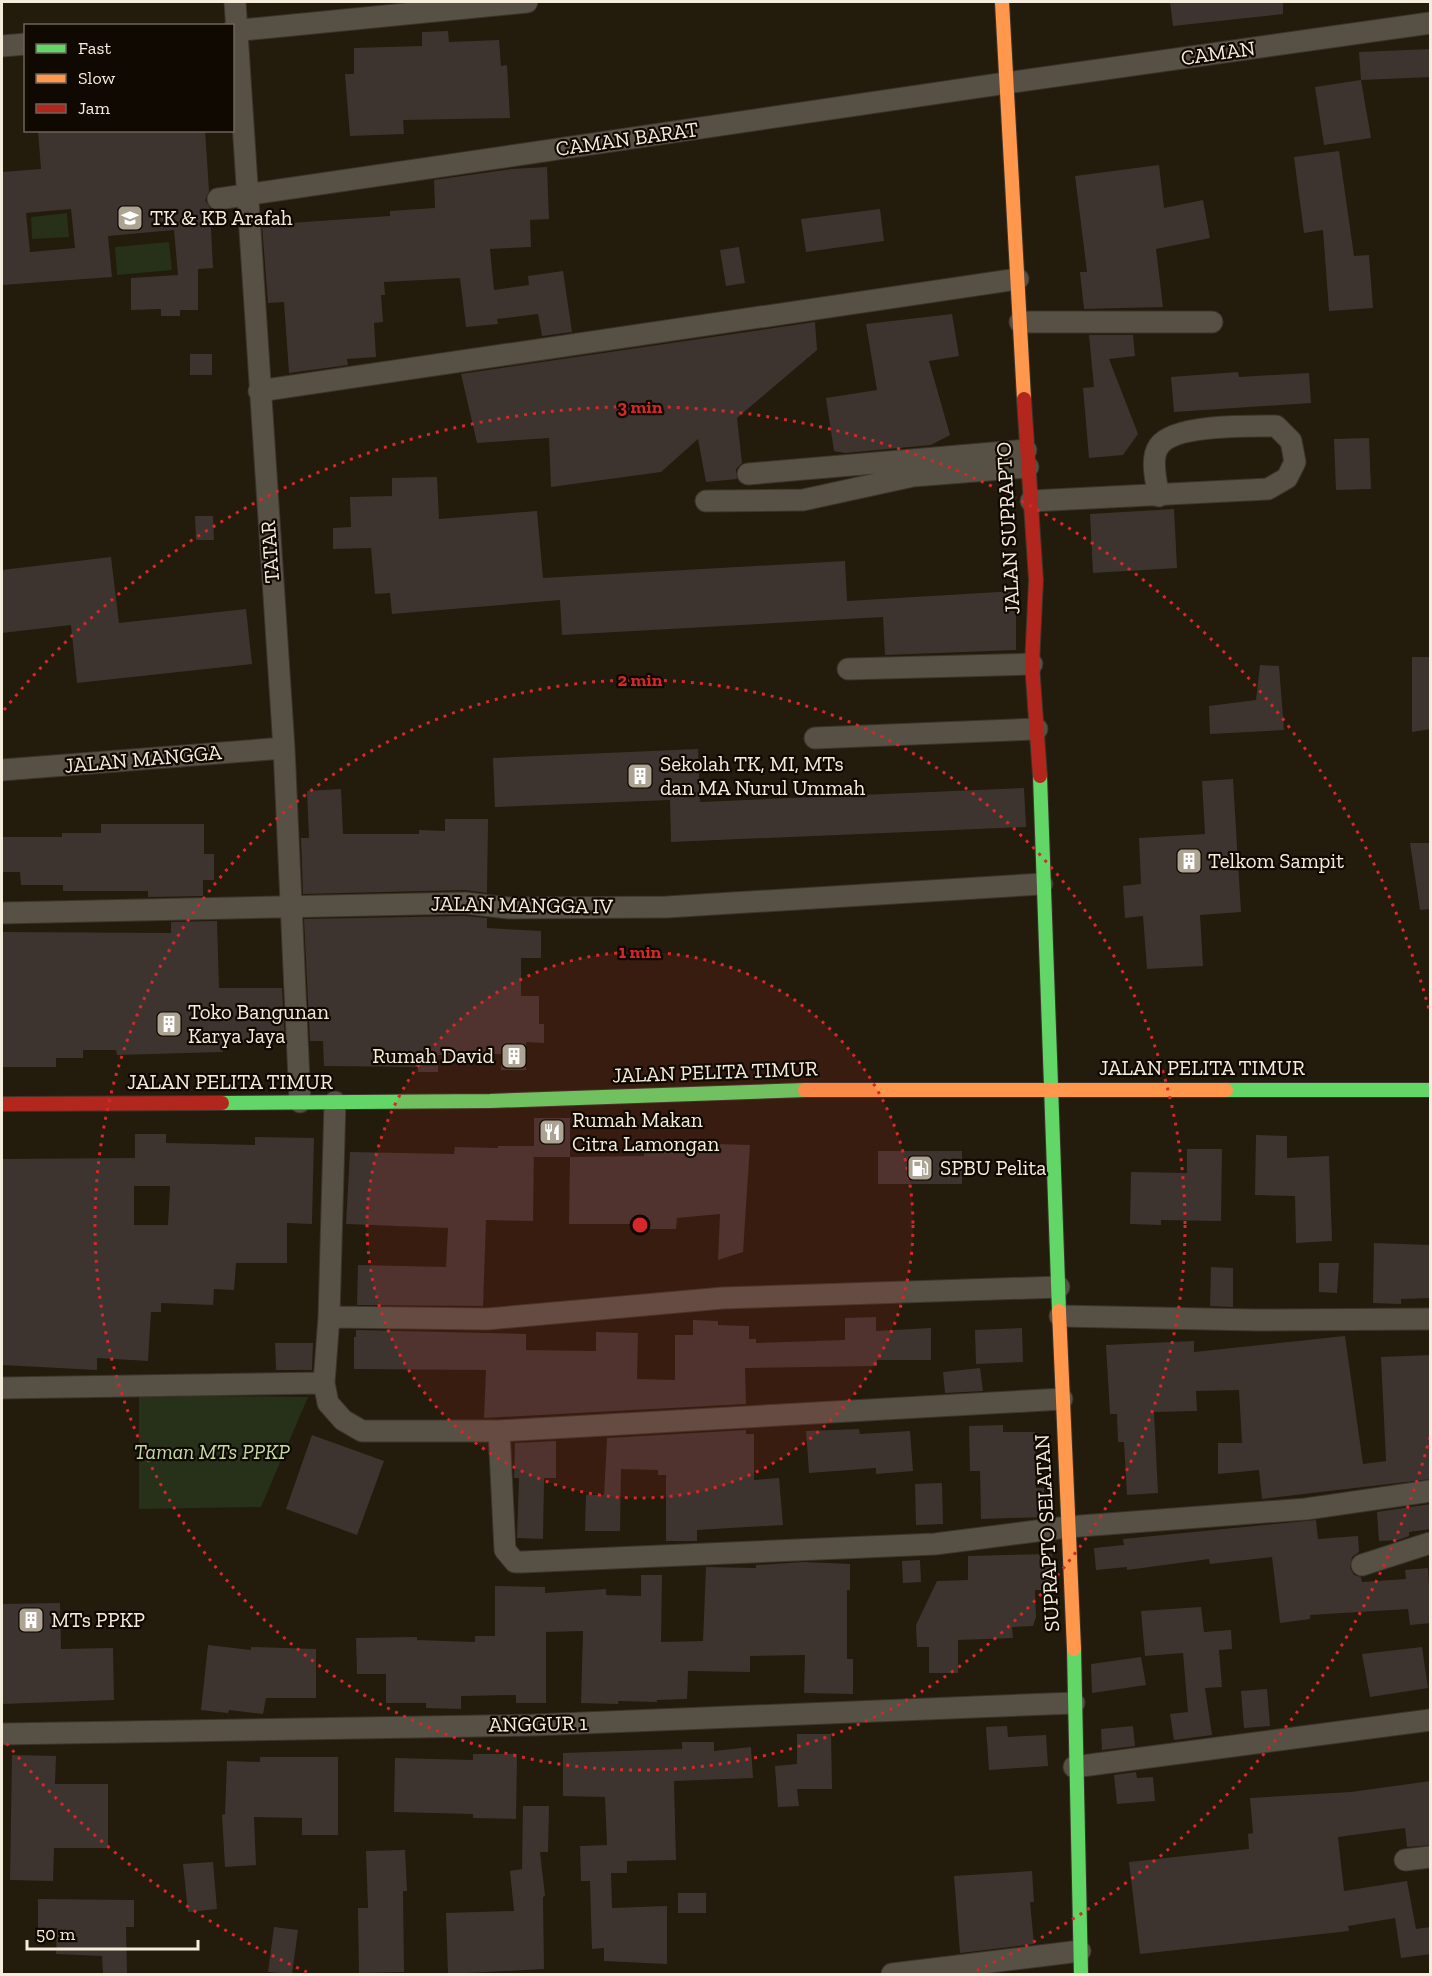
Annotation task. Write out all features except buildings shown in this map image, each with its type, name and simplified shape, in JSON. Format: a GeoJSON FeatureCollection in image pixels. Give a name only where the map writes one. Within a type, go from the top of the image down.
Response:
{"type":"FeatureCollection","features":[{"type":"Feature","properties":{"kind":"street","name":"TATAR"},"geometry":{"type":"LineString","coordinates":[[235,2],[235,31],[284,748],[300,1102]]}},
{"type":"Feature","properties":{"kind":"street"},"geometry":{"type":"LineString","coordinates":[[235,31],[527,2]]}},
{"type":"Feature","properties":{"kind":"street","name":"JALAN SUPRAPTO"},"geometry":{"type":"LineString","coordinates":[[1002,2],[1027,459],[1032,501],[1036,580],[1032,664],[1037,729],[1051,1089]]}},
{"type":"Feature","properties":{"kind":"street","name":"CAMAN"},"geometry":{"type":"LineString","coordinates":[[1006,83],[1431,24]]}},
{"type":"Feature","properties":{"kind":"street"},"geometry":{"type":"LineString","coordinates":[[2,46],[24,44]]}},
{"type":"Feature","properties":{"kind":"street","name":"CAMAN BARAT"},"geometry":{"type":"LineString","coordinates":[[218,199],[1006,83]]}},
{"type":"Feature","properties":{"kind":"street"},"geometry":{"type":"LineString","coordinates":[[259,391],[1018,279]]}},
{"type":"Feature","properties":{"kind":"street"},"geometry":{"type":"LineString","coordinates":[[1020,322],[1212,322]]}},
{"type":"Feature","properties":{"kind":"street"},"geometry":{"type":"LineString","coordinates":[[1032,501],[1159,496],[1268,489],[1287,478],[1294,462],[1292,441],[1276,426],[1215,428],[1169,437],[1159,444],[1155,453],[1159,496]]}},
{"type":"Feature","properties":{"kind":"street"},"geometry":{"type":"LineString","coordinates":[[748,474],[1027,459]]}},
{"type":"Feature","properties":{"kind":"street"},"geometry":{"type":"LineString","coordinates":[[706,501],[803,500],[913,476],[1027,459]]}},
{"type":"Feature","properties":{"kind":"street"},"geometry":{"type":"LineString","coordinates":[[848,669],[1032,664]]}},
{"type":"Feature","properties":{"kind":"street"},"geometry":{"type":"LineString","coordinates":[[816,738],[1037,729]]}},
{"type":"Feature","properties":{"kind":"street","name":"JALAN MANGGA"},"geometry":{"type":"LineString","coordinates":[[2,770],[284,748]]}},
{"type":"Feature","properties":{"kind":"street","name":"JALAN MANGGA IV"},"geometry":{"type":"LineString","coordinates":[[2,914],[465,903],[508,908],[667,907],[1042,884]]}},
{"type":"Feature","properties":{"kind":"street","name":"SUPRAPTO SELATAN"},"geometry":{"type":"LineString","coordinates":[[1051,1089],[1067,1527],[1072,1599],[1074,1767],[1082,1974]]}},
{"type":"Feature","properties":{"kind":"street","name":"JALAN PELITA TIMUR"},"geometry":{"type":"LineString","coordinates":[[2,1104],[490,1101],[765,1090],[1431,1090]]}},
{"type":"Feature","properties":{"kind":"street"},"geometry":{"type":"LineString","coordinates":[[335,1102],[329,1317],[324,1383],[328,1403],[343,1420],[362,1431],[499,1431],[1062,1399]]}},
{"type":"Feature","properties":{"kind":"street"},"geometry":{"type":"LineString","coordinates":[[329,1317],[487,1319],[723,1298],[1059,1287]]}},
{"type":"Feature","properties":{"kind":"street"},"geometry":{"type":"LineString","coordinates":[[1060,1316],[1255,1320],[1431,1319]]}},
{"type":"Feature","properties":{"kind":"street"},"geometry":{"type":"LineString","coordinates":[[2,1388],[324,1383]]}},
{"type":"Feature","properties":{"kind":"street"},"geometry":{"type":"LineString","coordinates":[[499,1431],[506,1550],[515,1562],[653,1558],[935,1544],[1067,1527],[1306,1509],[1431,1491]]}},
{"type":"Feature","properties":{"kind":"street"},"geometry":{"type":"LineString","coordinates":[[1362,1565],[1431,1543]]}},
{"type":"Feature","properties":{"kind":"street","name":"ANGGUR 1"},"geometry":{"type":"LineString","coordinates":[[2,1734],[546,1725],[1074,1703]]}},
{"type":"Feature","properties":{"kind":"street"},"geometry":{"type":"LineString","coordinates":[[1074,1767],[1431,1720]]}},
{"type":"Feature","properties":{"kind":"street"},"geometry":{"type":"LineString","coordinates":[[1405,1860],[1431,1857]]}},
{"type":"Feature","properties":{"kind":"street"},"geometry":{"type":"LineString","coordinates":[[892,1974],[1080,1951]]}},
{"type":"Feature","properties":{"kind":"green space"},"geometry":{"type":"Polygon","coordinates":[[[67,213],[69,237],[32,239],[31,217],[67,213]]]}},
{"type":"Feature","properties":{"kind":"green space"},"geometry":{"type":"Polygon","coordinates":[[[169,242],[172,270],[117,275],[115,247],[169,242]]]}},
{"type":"Feature","properties":{"kind":"green space","name":"Taman MTs PPKP"},"geometry":{"type":"Polygon","coordinates":[[[139,1395],[308,1397],[261,1507],[139,1509],[139,1395]]]}},
{"type":"Feature","properties":{"kind":"traffic: fast"},"geometry":{"type":"LineString","coordinates":[[1040,776],[1059,1311]]}},
{"type":"Feature","properties":{"kind":"traffic: fast"},"geometry":{"type":"LineString","coordinates":[[222,1103],[490,1101],[805,1090]]}},
{"type":"Feature","properties":{"kind":"traffic: fast"},"geometry":{"type":"LineString","coordinates":[[1226,1090],[1430,1090]]}},
{"type":"Feature","properties":{"kind":"traffic: fast"},"geometry":{"type":"LineString","coordinates":[[1074,1649],[1081,1974]]}},
{"type":"Feature","properties":{"kind":"traffic: slow"},"geometry":{"type":"LineString","coordinates":[[1002,2],[1024,399]]}},
{"type":"Feature","properties":{"kind":"traffic: slow"},"geometry":{"type":"LineString","coordinates":[[805,1090],[1226,1090]]}},
{"type":"Feature","properties":{"kind":"traffic: slow"},"geometry":{"type":"LineString","coordinates":[[1059,1311],[1074,1649]]}},
{"type":"Feature","properties":{"kind":"traffic: jam"},"geometry":{"type":"LineString","coordinates":[[1024,399],[1036,580],[1032,664],[1040,776]]}},
{"type":"Feature","properties":{"kind":"traffic: jam"},"geometry":{"type":"LineString","coordinates":[[2,1104],[222,1103]]}},
{"type":"Feature","properties":{"kind":"place","name":"TK & KB Arafah"},"geometry":{"type":"Point","coordinates":[130,218]}},
{"type":"Feature","properties":{"kind":"place","name":"Sekolah TK, MI, MTs dan MA Nurul Ummah"},"geometry":{"type":"Point","coordinates":[640,776]}},
{"type":"Feature","properties":{"kind":"place","name":"Telkom Sampit"},"geometry":{"type":"Point","coordinates":[1189,861]}},
{"type":"Feature","properties":{"kind":"place","name":"Toko Bangunan Karya Jaya"},"geometry":{"type":"Point","coordinates":[169,1024]}},
{"type":"Feature","properties":{"kind":"place","name":"Rumah David"},"geometry":{"type":"Point","coordinates":[514,1056]}},
{"type":"Feature","properties":{"kind":"place","name":"Rumah Makan Citra Lamongan"},"geometry":{"type":"Point","coordinates":[552,1132]}},
{"type":"Feature","properties":{"kind":"place","name":"SPBU Pelita"},"geometry":{"type":"Point","coordinates":[920,1168]}},
{"type":"Feature","properties":{"kind":"place","name":"MTs PPKP"},"geometry":{"type":"Point","coordinates":[31,1620]}}]}
